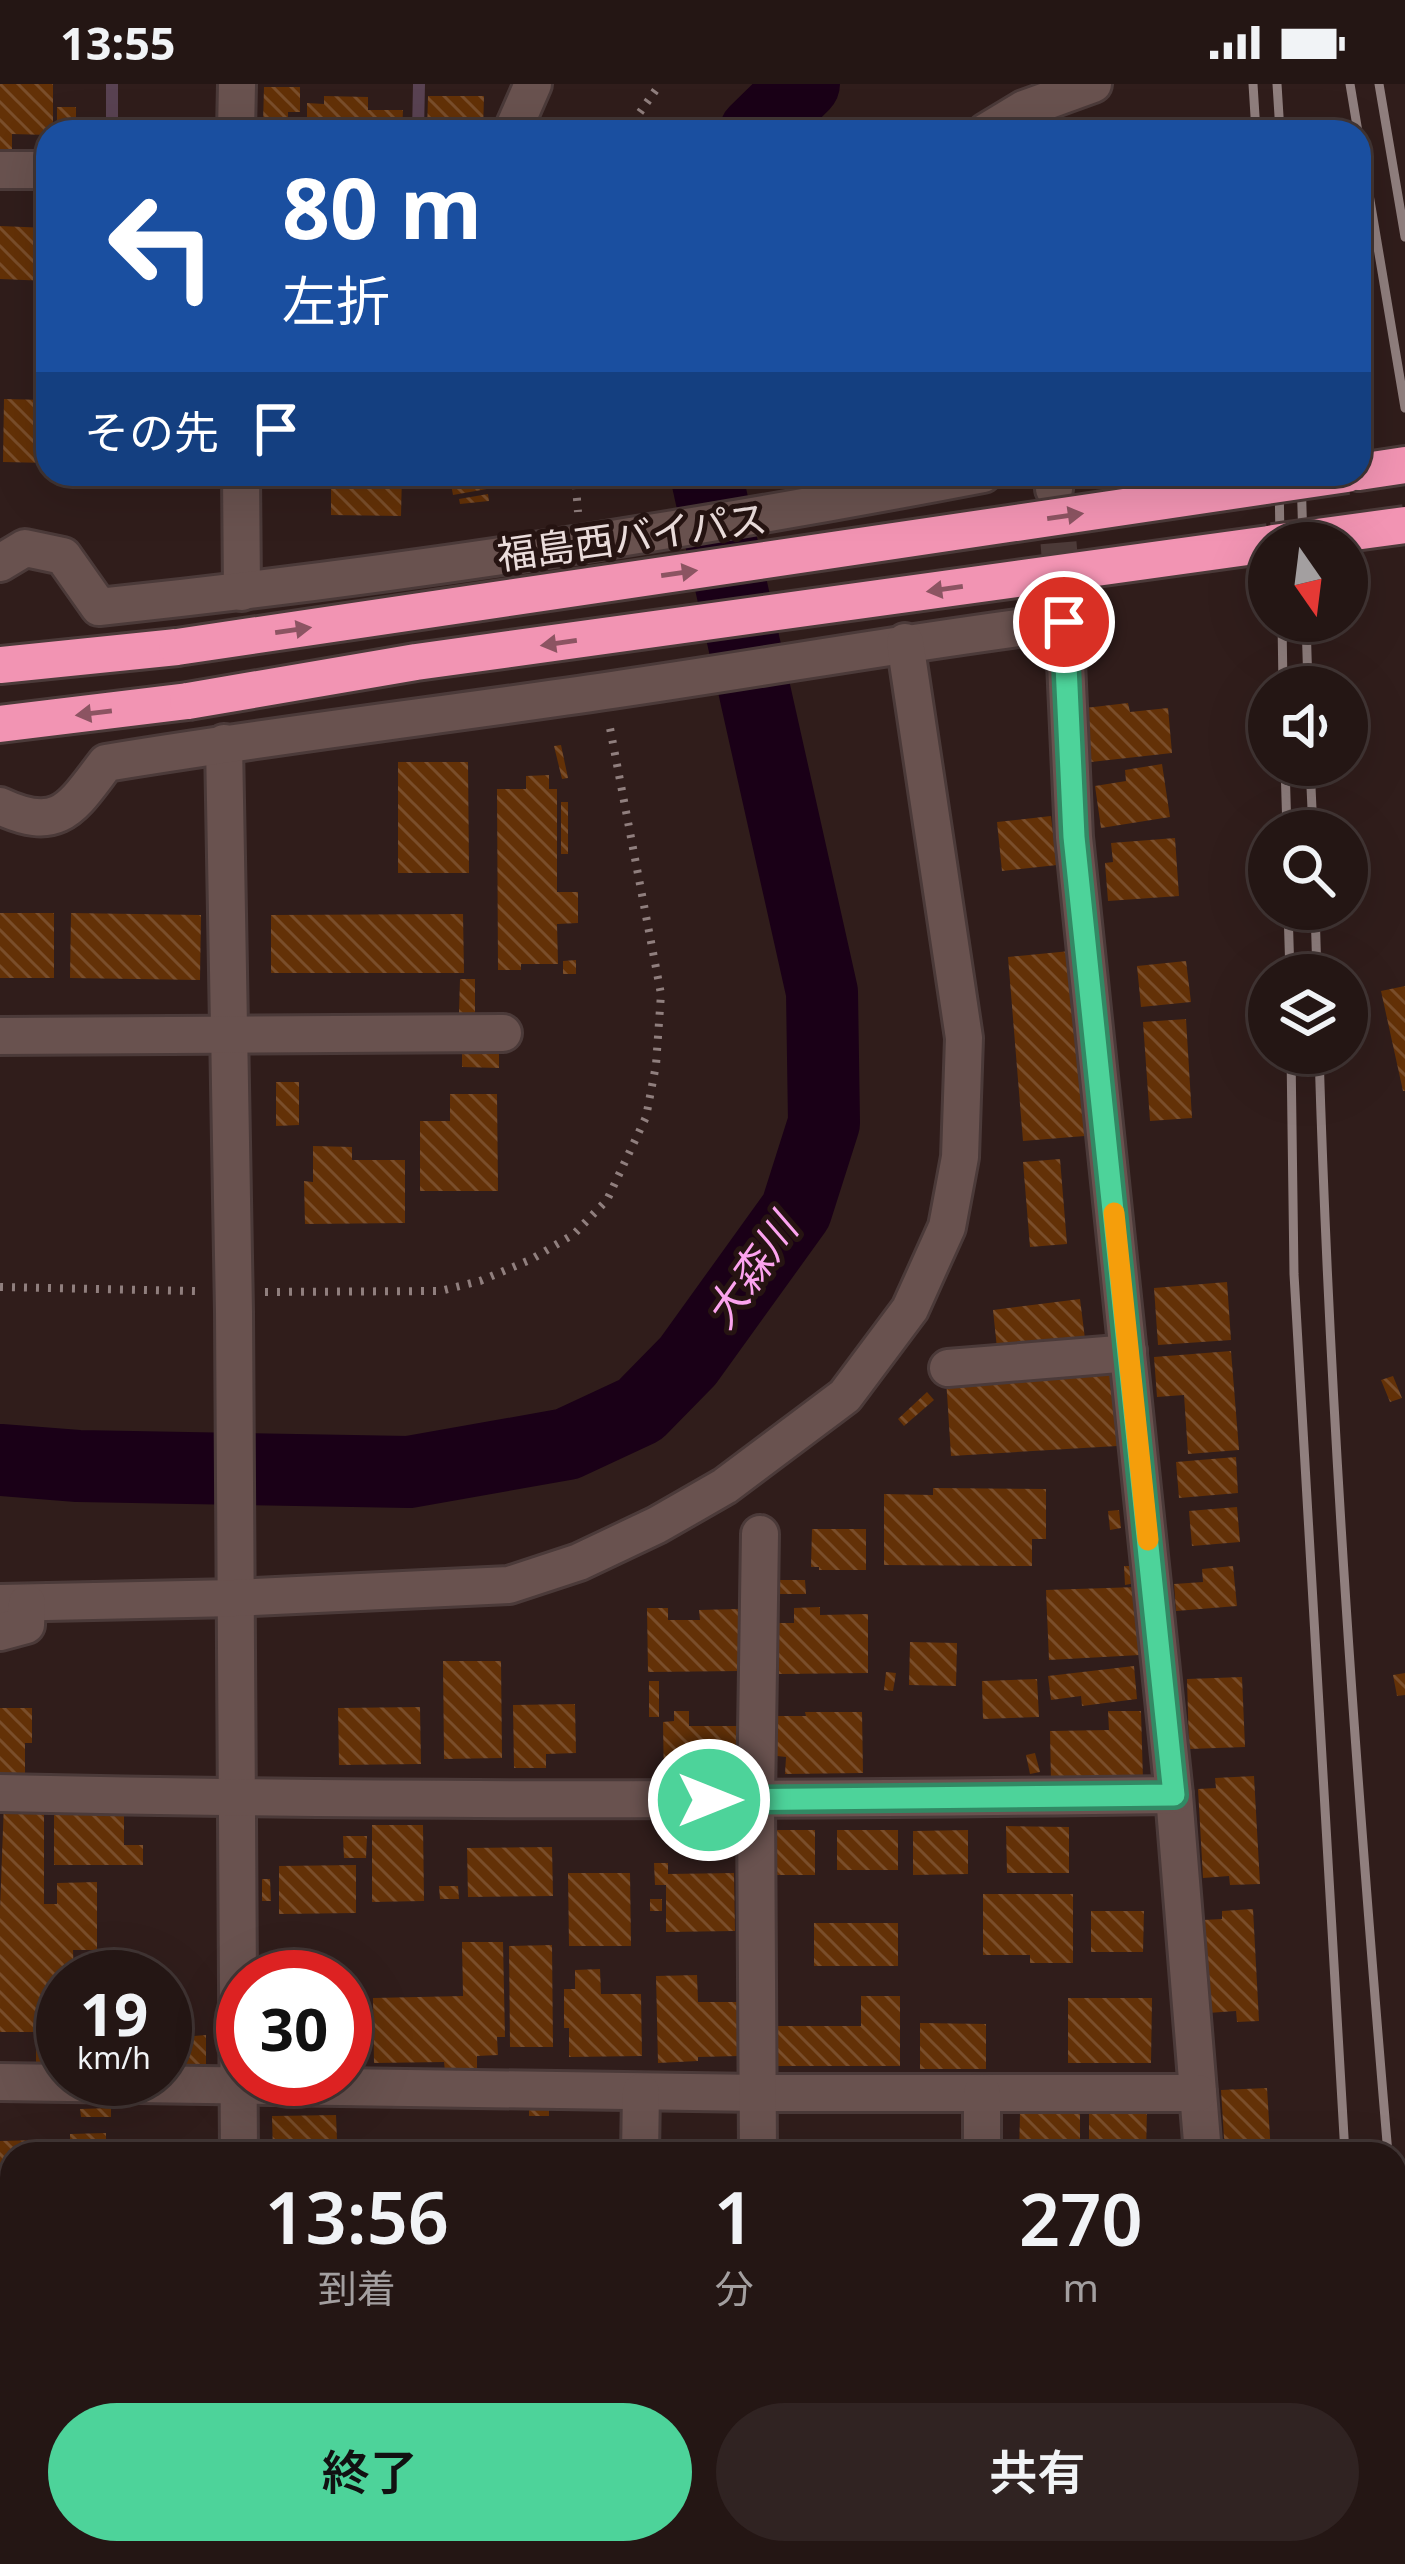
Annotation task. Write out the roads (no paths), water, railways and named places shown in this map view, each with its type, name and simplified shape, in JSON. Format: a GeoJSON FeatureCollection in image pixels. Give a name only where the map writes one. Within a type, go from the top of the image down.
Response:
{"type":"FeatureCollection","features":[{"type":"Feature","properties":{"kind":"highway"},"geometry":{"type":"LineString","coordinates":[[1371,470],[1405,465]]}},
{"type":"Feature","properties":{"kind":"highway","name":"福島西バイパス"},"geometry":{"type":"LineString","coordinates":[[0,665],[177,647],[1266,486]]}},
{"type":"Feature","properties":{"kind":"highway"},"geometry":{"type":"LineString","coordinates":[[1368,530],[1405,525]]}},
{"type":"Feature","properties":{"kind":"highway"},"geometry":{"type":"LineString","coordinates":[[0,724],[188,701],[416,662],[1248,546]]}},
{"type":"Feature","properties":{"kind":"street"},"geometry":{"type":"LineString","coordinates":[[236,120],[237,84]]}},
{"type":"Feature","properties":{"kind":"street"},"geometry":{"type":"LineString","coordinates":[[517,120],[532,84]]}},
{"type":"Feature","properties":{"kind":"street"},"geometry":{"type":"LineString","coordinates":[[1006,120],[1093,84]]}},
{"type":"Feature","properties":{"kind":"street"},"geometry":{"type":"LineString","coordinates":[[0,170],[36,170]]}},
{"type":"Feature","properties":{"kind":"street"},"geometry":{"type":"LineString","coordinates":[[241,486],[242,592]]}},
{"type":"Feature","properties":{"kind":"street"},"geometry":{"type":"LineString","coordinates":[[0,562],[25,548],[63,556],[99,607],[242,592],[622,536],[846,487]]}},
{"type":"Feature","properties":{"kind":"street"},"geometry":{"type":"LineString","coordinates":[[0,806],[43,820],[71,809],[106,763],[602,692],[888,645],[1063,609],[1074,837],[1174,1795],[1202,2142]]}},
{"type":"Feature","properties":{"kind":"street"},"geometry":{"type":"LineString","coordinates":[[0,1632],[26,1625],[14,1603],[235,1586],[508,1585],[578,1562],[657,1526],[725,1486],[845,1396],[910,1309],[947,1228],[960,1157],[964,1037],[888,645]]}},
{"type":"Feature","properties":{"kind":"street"},"geometry":{"type":"LineString","coordinates":[[224,743],[238,1950]]}},
{"type":"Feature","properties":{"kind":"street"},"geometry":{"type":"LineString","coordinates":[[0,1036],[503,1034]]}},
{"type":"Feature","properties":{"kind":"street"},"geometry":{"type":"LineString","coordinates":[[948,1368],[1128,1351]]}},
{"type":"Feature","properties":{"kind":"street"},"geometry":{"type":"LineString","coordinates":[[758,2142],[760,1534]]}},
{"type":"Feature","properties":{"kind":"street"},"geometry":{"type":"LineString","coordinates":[[0,1793],[756,1801],[1174,1795]]}},
{"type":"Feature","properties":{"kind":"street"},"geometry":{"type":"LineString","coordinates":[[0,2083],[216,2086]]}},
{"type":"Feature","properties":{"kind":"street"},"geometry":{"type":"LineString","coordinates":[[372,2088],[1198,2093]]}},
{"type":"Feature","properties":{"kind":"street"},"geometry":{"type":"LineString","coordinates":[[640,2142],[641,2092]]}},
{"type":"Feature","properties":{"kind":"street"},"geometry":{"type":"LineString","coordinates":[[982,2093],[982,2142]]}},
{"type":"Feature","properties":{"kind":"street"},"geometry":{"type":"LineString","coordinates":[[238,2142],[239,2106]]}},
{"type":"Feature","properties":{"kind":"waterway"},"geometry":{"type":"LineString","coordinates":[[112,84],[112,120]]}},
{"type":"Feature","properties":{"kind":"waterway"},"geometry":{"type":"LineString","coordinates":[[418,120],[419,84]]}},
{"type":"Feature","properties":{"kind":"waterway","name":"大森川"},"geometry":{"type":"LineString","coordinates":[[767,120],[804,84]]}},
{"type":"Feature","properties":{"kind":"waterway","name":"大森川"},"geometry":{"type":"LineString","coordinates":[[0,1460],[78,1466],[409,1472],[567,1444],[640,1410],[688,1361],[796,1211],[824,1123],[822,992],[709,486]]}},
{"type":"Feature","properties":{"kind":"tunnel"},"geometry":{"type":"LineString","coordinates":[[1054,489],[1063,597]]}},
{"type":"Feature","properties":{"kind":"railway"},"geometry":{"type":"LineString","coordinates":[[1253,84],[1255,120]]}},
{"type":"Feature","properties":{"kind":"railway"},"geometry":{"type":"LineString","coordinates":[[1277,84],[1279,120]]}},
{"type":"Feature","properties":{"kind":"railway"},"geometry":{"type":"LineString","coordinates":[[1350,84],[1356,120]]}},
{"type":"Feature","properties":{"kind":"railway"},"geometry":{"type":"LineString","coordinates":[[1379,84],[1405,237]]}},
{"type":"Feature","properties":{"kind":"railway"},"geometry":{"type":"LineString","coordinates":[[1371,206],[1405,408]]}},
{"type":"Feature","properties":{"kind":"railway"},"geometry":{"type":"LineString","coordinates":[[1279,486],[1280,522]]}},
{"type":"Feature","properties":{"kind":"railway"},"geometry":{"type":"LineString","coordinates":[[1301,486],[1302,522]]}},
{"type":"Feature","properties":{"kind":"railway"},"geometry":{"type":"LineString","coordinates":[[1282,642],[1283,666]]}},
{"type":"Feature","properties":{"kind":"railway"},"geometry":{"type":"LineString","coordinates":[[1307,642],[1307,666]]}},
{"type":"Feature","properties":{"kind":"railway"},"geometry":{"type":"LineString","coordinates":[[1286,786],[1286,810]]}},
{"type":"Feature","properties":{"kind":"railway"},"geometry":{"type":"LineString","coordinates":[[1311,786],[1312,810]]}},
{"type":"Feature","properties":{"kind":"railway"},"geometry":{"type":"LineString","coordinates":[[1289,930],[1289,954]]}},
{"type":"Feature","properties":{"kind":"railway"},"geometry":{"type":"LineString","coordinates":[[1316,930],[1316,954]]}},
{"type":"Feature","properties":{"kind":"railway"},"geometry":{"type":"LineString","coordinates":[[1291,1074],[1294,1274],[1344,2142]]}},
{"type":"Feature","properties":{"kind":"railway"},"geometry":{"type":"LineString","coordinates":[[1320,1074],[1346,1604],[1387,2142]]}}]}
